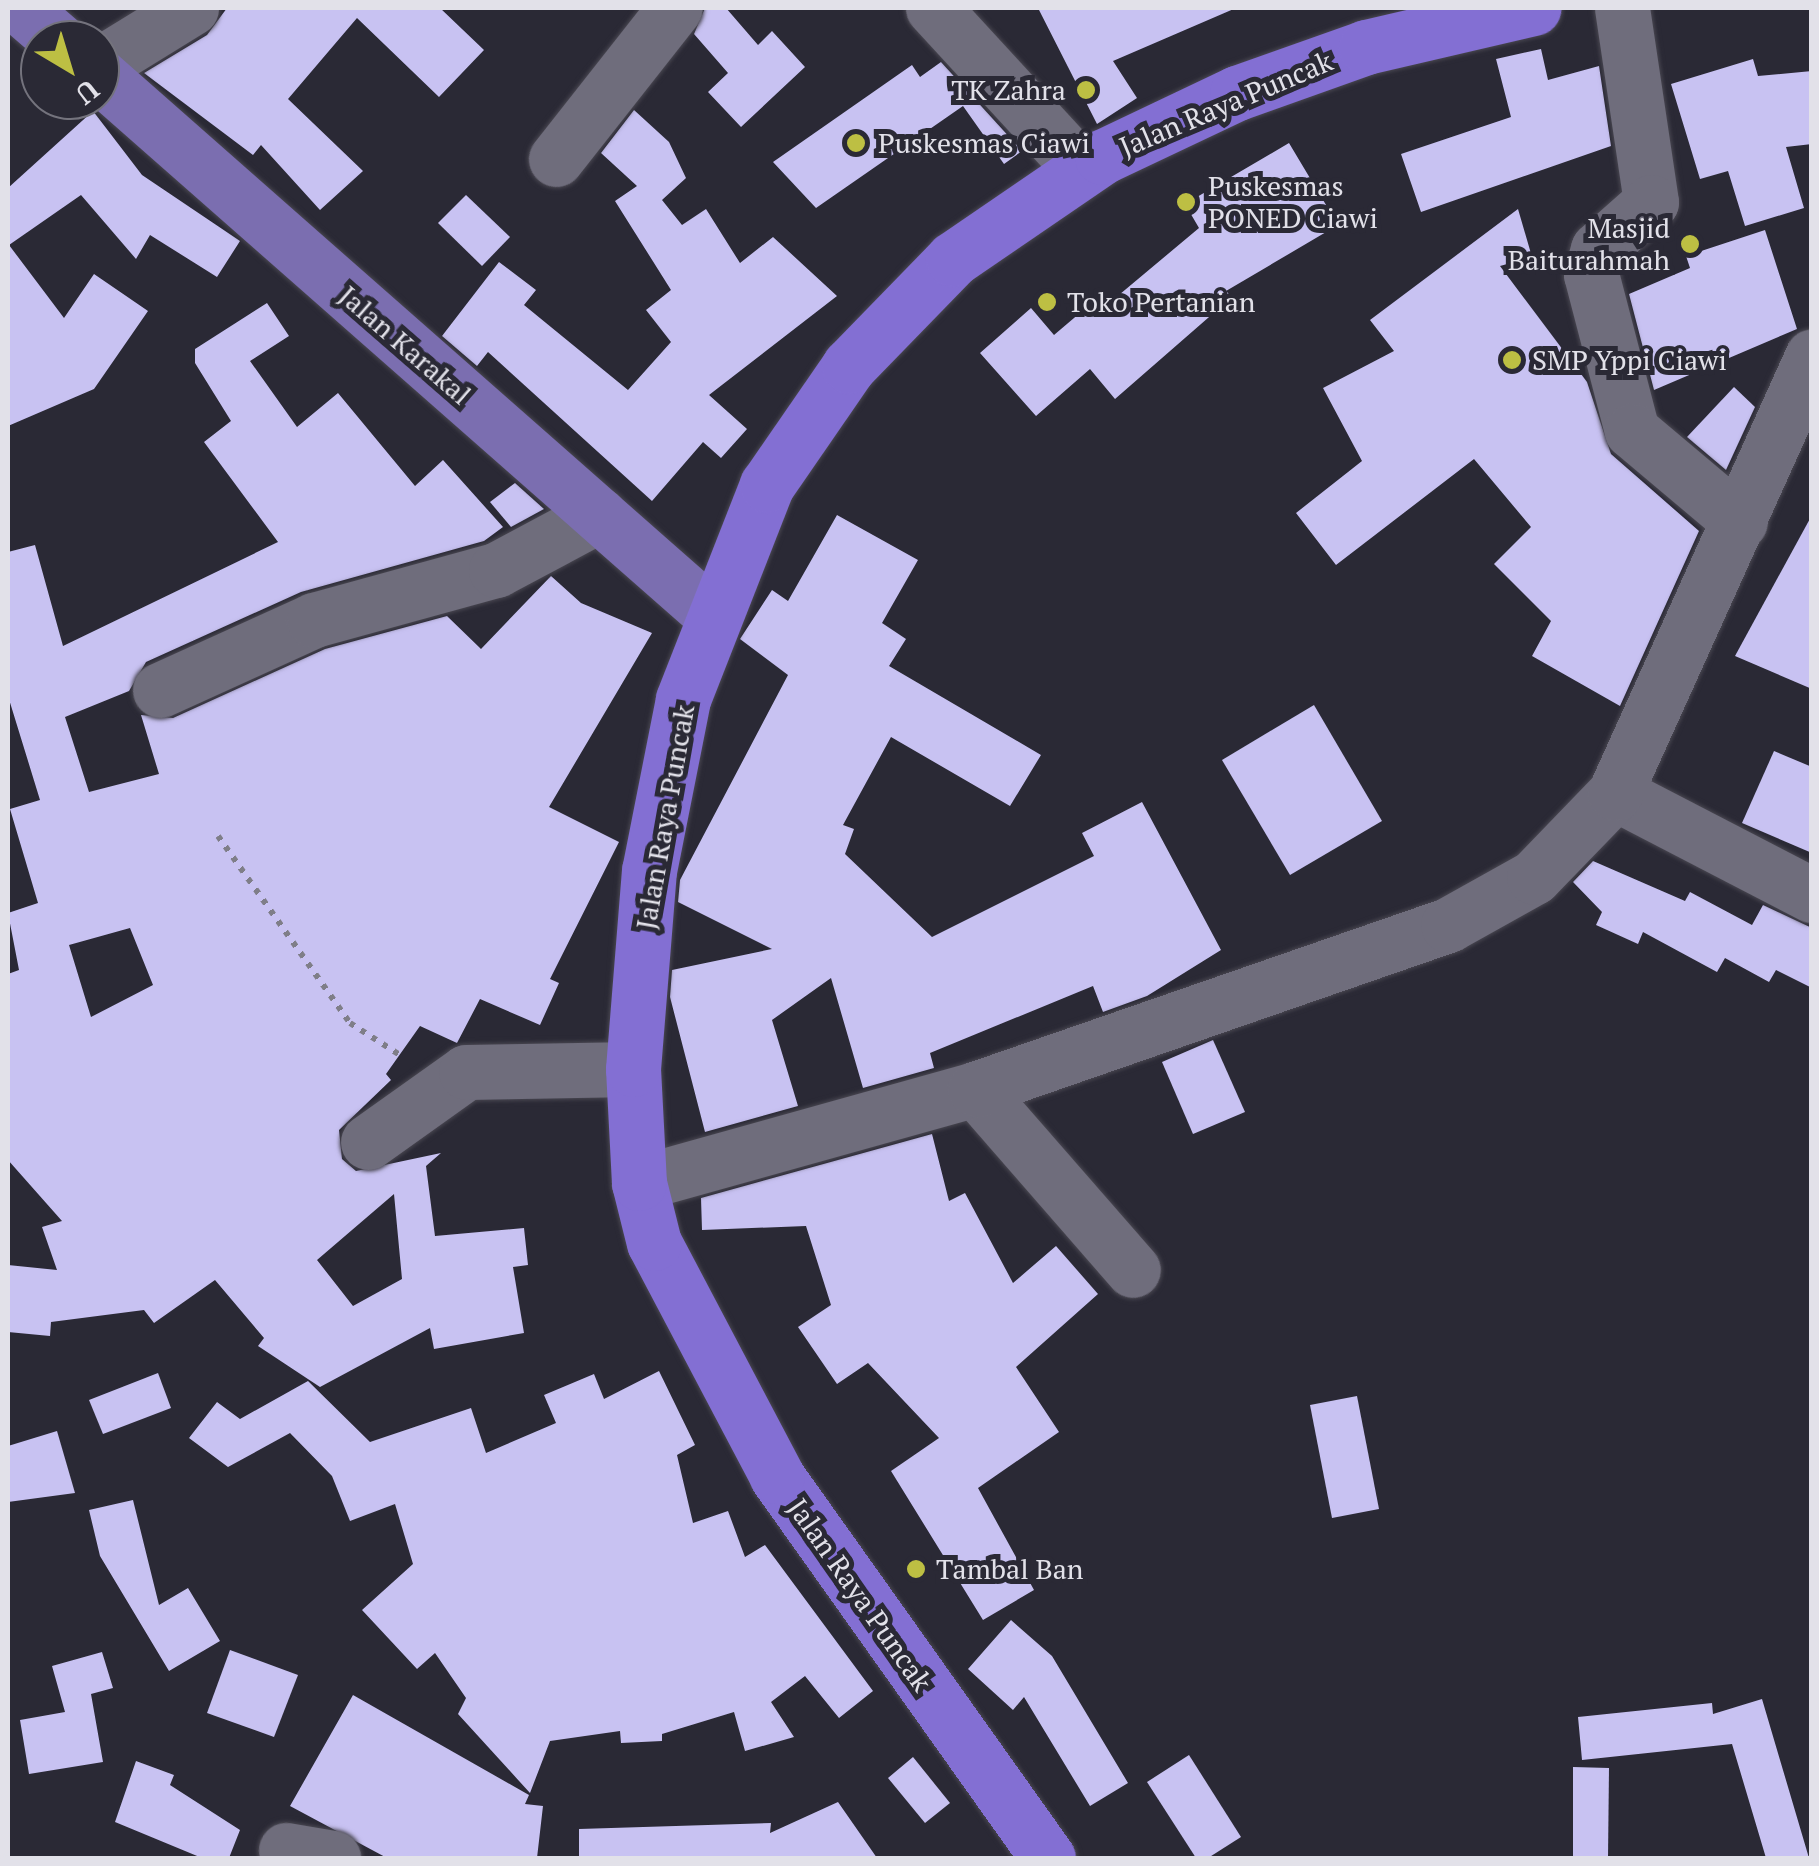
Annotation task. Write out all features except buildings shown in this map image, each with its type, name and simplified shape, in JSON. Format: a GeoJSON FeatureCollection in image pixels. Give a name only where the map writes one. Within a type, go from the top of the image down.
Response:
{"type":"FeatureCollection","features":[{"type":"Feature","properties":{"kind":"highway","name":"Jalan Raya Puncak"},"geometry":{"type":"LineString","coordinates":[[1048,1858],[920,1681],[723,1386],[672,1288],[639,1184],[633,1069],[649,871],[710,613],[767,486],[848,366],[953,259],[1082,170],[1302,66],[1534,8]]}},
{"type":"Feature","properties":{"kind":"main road","name":"Jalan Karakal"},"geometry":{"type":"LineString","coordinates":[[120,94],[710,613]]}},
{"type":"Feature","properties":{"kind":"street"},"geometry":{"type":"LineString","coordinates":[[120,52],[191,8]]}},
{"type":"Feature","properties":{"kind":"street"},"geometry":{"type":"LineString","coordinates":[[556,159],[675,8]]}},
{"type":"Feature","properties":{"kind":"street"},"geometry":{"type":"LineString","coordinates":[[933,8],[1082,170]]}},
{"type":"Feature","properties":{"kind":"street"},"geometry":{"type":"LineString","coordinates":[[1622,8],[1651,202],[1598,249],[1591,274],[1632,431],[1740,522]]}},
{"type":"Feature","properties":{"kind":"street"},"geometry":{"type":"LineString","coordinates":[[639,1184],[975,1089],[1496,903],[1568,851],[1615,794],[1812,356]]}},
{"type":"Feature","properties":{"kind":"street"},"geometry":{"type":"LineString","coordinates":[[160,690],[314,620],[496,570],[599,515]]}},
{"type":"Feature","properties":{"kind":"street"},"geometry":{"type":"LineString","coordinates":[[1615,794],[1812,895]]}},
{"type":"Feature","properties":{"kind":"street"},"geometry":{"type":"LineString","coordinates":[[368,1142],[442,1082],[478,1070],[633,1069]]}},
{"type":"Feature","properties":{"kind":"street"},"geometry":{"type":"LineString","coordinates":[[975,1089],[1134,1270]]}},
{"type":"Feature","properties":{"kind":"path"},"geometry":{"type":"LineString","coordinates":[[218,836],[350,1023],[442,1082]]}},
{"type":"Feature","properties":{"kind":"place","name":"TK Zahra"},"geometry":{"type":"Point","coordinates":[1086,90]}},
{"type":"Feature","properties":{"kind":"place","name":"Puskesmas Ciawi"},"geometry":{"type":"Point","coordinates":[856,143]}},
{"type":"Feature","properties":{"kind":"place","name":"Puskesmas PONED Ciawi"},"geometry":{"type":"Point","coordinates":[1186,202]}},
{"type":"Feature","properties":{"kind":"place","name":"Masjid Baiturahmah"},"geometry":{"type":"Point","coordinates":[1690,244]}},
{"type":"Feature","properties":{"kind":"place","name":"Toko Pertanian"},"geometry":{"type":"Point","coordinates":[1047,302]}},
{"type":"Feature","properties":{"kind":"place","name":"SMP Yppi Ciawi"},"geometry":{"type":"Point","coordinates":[1512,360]}},
{"type":"Feature","properties":{"kind":"place","name":"Tambal Ban"},"geometry":{"type":"Point","coordinates":[916,1569]}}]}
